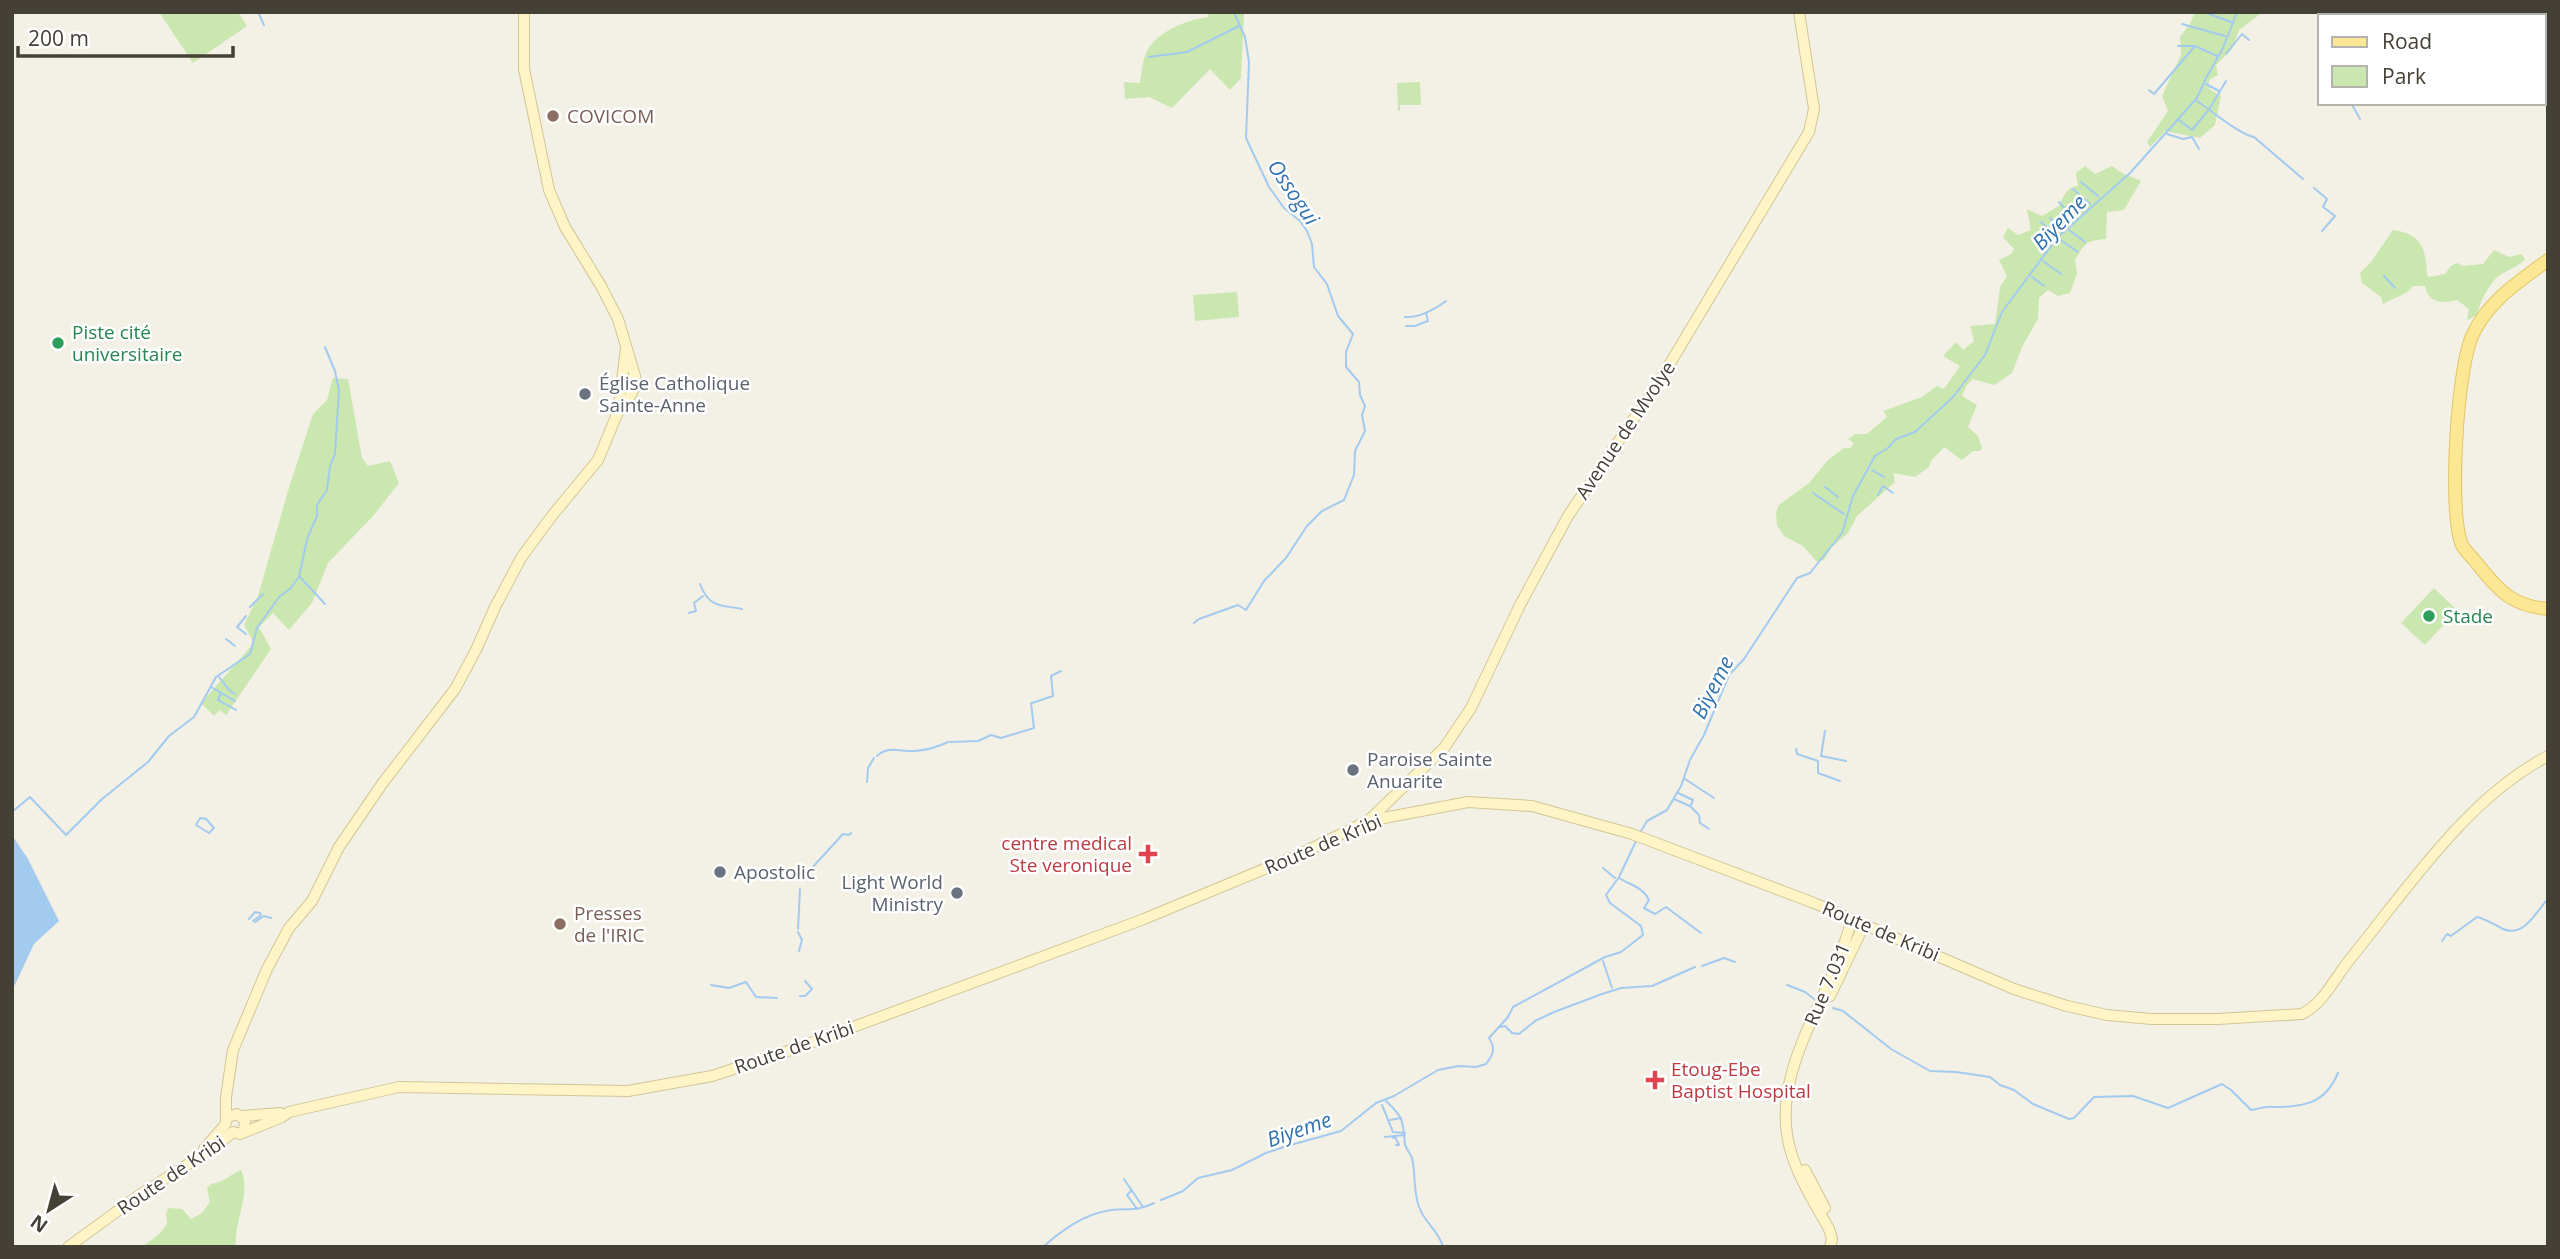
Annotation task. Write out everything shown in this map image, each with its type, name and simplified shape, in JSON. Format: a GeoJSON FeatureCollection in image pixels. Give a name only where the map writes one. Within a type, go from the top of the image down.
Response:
{"type":"FeatureCollection","features":[{"type":"Feature","properties":{"kind":"main road"},"geometry":{"type":"LineString","coordinates":[[232,1127],[228,1084],[233,1050],[256,993],[289,928],[312,901],[340,847],[383,784],[455,689],[522,558],[548,521],[598,460],[618,412],[636,384],[618,319],[565,227],[549,190],[524,69],[524,12]]}},
{"type":"Feature","properties":{"kind":"main road","name":"Avenue de Mvolye"},"geometry":{"type":"LineString","coordinates":[[1368,821],[1444,748],[1471,708],[1567,516],[1660,380],[1809,132],[1814,109],[1799,12]]}},
{"type":"Feature","properties":{"kind":"main road"},"geometry":{"type":"LineString","coordinates":[[2548,260],[2502,296],[2487,311],[2471,336],[2460,398],[2455,490],[2456,513],[2463,546],[2508,597],[2529,607],[2548,609]]}},
{"type":"Feature","properties":{"kind":"main road","name":"Route de Kribi"},"geometry":{"type":"LineString","coordinates":[[68,1247],[190,1161],[232,1127],[400,1087],[628,1091],[712,1076],[794,1049],[1135,922],[1298,855],[1368,821],[1457,803],[1532,806],[1637,836],[1852,919],[2014,989],[2067,1006],[2107,1015],[2152,1019],[2218,1019],[2302,1014],[2321,1000],[2346,964],[2440,847],[2501,788],[2548,756]]}},
{"type":"Feature","properties":{"kind":"main road","name":"Rue 7.031"},"geometry":{"type":"LineString","coordinates":[[1836,1247],[1834,1225],[1798,1157],[1791,1126],[1791,1107],[1798,1070],[1852,919]]}},
{"type":"Feature","properties":{"kind":"main road","name":"Rue 7.031"},"geometry":{"type":"LineString","coordinates":[[1830,1247],[1832,1239],[1829,1229],[1791,1153],[1786,1100],[1793,1068],[1822,1003],[1864,925]]}},
{"type":"Feature","properties":{"kind":"main road"},"geometry":{"type":"LineString","coordinates":[[228,1084],[239,1115],[246,1125],[232,1127]]}},
{"type":"Feature","properties":{"kind":"main road"},"geometry":{"type":"LineString","coordinates":[[232,1127],[232,1114],[289,1112]]}},
{"type":"Feature","properties":{"kind":"green space"},"geometry":{"type":"Polygon","coordinates":[[[159,12],[238,12],[247,26],[193,63],[159,12]]]}},
{"type":"Feature","properties":{"kind":"green space"},"geometry":{"type":"Polygon","coordinates":[[[1209,12],[1244,12],[1241,78],[1230,90],[1210,69],[1172,108],[1149,97],[1125,99],[1124,82],[1140,83],[1144,58],[1152,44],[1174,28],[1208,17],[1209,12]]]}},
{"type":"Feature","properties":{"kind":"green space"},"geometry":{"type":"Polygon","coordinates":[[[2195,12],[2263,12],[2239,30],[2232,49],[2216,65],[2218,75],[2209,80],[2209,89],[2221,96],[2215,125],[2200,138],[2165,131],[2150,147],[2147,142],[2168,111],[2162,96],[2181,55],[2180,37],[2195,12]]]}},
{"type":"Feature","properties":{"kind":"green space"},"geometry":{"type":"Polygon","coordinates":[[[1420,82],[1421,105],[1400,105],[1398,111],[1397,83],[1420,82]]]}},
{"type":"Feature","properties":{"kind":"green space"},"geometry":{"type":"Polygon","coordinates":[[[2085,166],[2095,174],[2112,166],[2141,181],[2124,210],[2107,212],[2106,239],[2087,244],[2075,260],[2077,273],[2070,293],[2058,296],[2048,290],[2039,298],[2038,319],[2022,347],[2012,373],[1994,385],[1973,379],[1966,386],[1962,396],[1977,405],[1968,427],[1978,436],[1982,448],[1980,451],[1973,451],[1962,460],[1944,447],[1929,467],[1915,477],[1893,473],[1895,482],[1857,516],[1848,533],[1831,548],[1824,560],[1817,562],[1803,546],[1784,536],[1777,525],[1776,512],[1779,505],[1809,483],[1828,460],[1844,448],[1850,448],[1854,443],[1848,439],[1856,434],[1867,434],[1887,417],[1883,411],[1922,397],[1937,386],[1944,389],[1960,366],[1943,356],[1956,342],[1963,350],[1974,341],[1970,326],[1995,324],[2000,287],[2007,276],[1999,260],[2011,254],[2014,249],[2003,237],[2008,228],[2018,235],[2031,230],[2027,209],[2042,216],[2059,206],[2068,191],[2078,186],[2076,173],[2085,166]]]}},
{"type":"Feature","properties":{"kind":"green space"},"geometry":{"type":"Polygon","coordinates":[[[2393,230],[2410,235],[2420,244],[2429,277],[2445,274],[2457,263],[2463,266],[2483,264],[2494,250],[2509,257],[2521,254],[2525,259],[2492,282],[2477,315],[2467,320],[2469,309],[2457,300],[2441,302],[2432,299],[2425,286],[2413,286],[2383,304],[2381,297],[2362,283],[2360,273],[2393,230]]]}},
{"type":"Feature","properties":{"kind":"green space"},"geometry":{"type":"Polygon","coordinates":[[[1237,292],[1239,317],[1195,321],[1193,295],[1237,292]]]}},
{"type":"Feature","properties":{"kind":"green space"},"geometry":{"type":"Polygon","coordinates":[[[333,378],[348,379],[362,458],[368,466],[390,461],[399,483],[373,516],[328,563],[312,603],[289,630],[273,613],[259,627],[271,649],[226,715],[220,710],[214,716],[201,703],[254,643],[244,625],[258,596],[313,414],[327,400],[333,378]]]}},
{"type":"Feature","properties":{"kind":"green space","name":"Stade"},"geometry":{"type":"Polygon","coordinates":[[[2434,588],[2457,610],[2425,645],[2401,623],[2434,588]]]}},
{"type":"Feature","properties":{"kind":"green space"},"geometry":{"type":"Polygon","coordinates":[[[241,1170],[244,1189],[236,1247],[141,1247],[159,1234],[167,1224],[168,1208],[182,1209],[191,1219],[202,1213],[210,1202],[207,1188],[211,1184],[241,1170]]]}},
{"type":"Feature","properties":{"kind":"water"},"geometry":{"type":"Polygon","coordinates":[[[12,835],[28,859],[59,921],[34,944],[12,991],[12,835]]]}},
{"type":"Feature","properties":{"kind":"waterway"},"geometry":{"type":"LineString","coordinates":[[258,12],[264,25]]}},
{"type":"Feature","properties":{"kind":"waterway","name":"Ossogui"},"geometry":{"type":"LineString","coordinates":[[1194,623],[1238,605],[1246,610],[1264,581],[1286,558],[1307,526],[1322,511],[1344,500],[1354,475],[1355,451],[1365,431],[1362,415],[1365,406],[1360,395],[1359,382],[1346,367],[1346,352],[1353,334],[1338,316],[1327,284],[1314,267],[1312,244],[1307,231],[1300,221],[1284,208],[1269,187],[1246,138],[1249,62],[1245,37],[1234,12]]}},
{"type":"Feature","properties":{"kind":"waterway"},"geometry":{"type":"LineString","coordinates":[[2204,12],[2231,22]]}},
{"type":"Feature","properties":{"kind":"waterway","name":"Biyeme"},"geometry":{"type":"LineString","coordinates":[[1641,831],[1647,821],[1667,810],[1681,786],[1729,675],[1744,659],[1797,578],[1810,573],[1842,533],[1853,496],[1875,456],[1896,439],[1915,432],[1953,397],[1985,355],[2002,312],[2057,238],[2130,173],[2197,98],[2223,48],[2237,12]]}},
{"type":"Feature","properties":{"kind":"waterway"},"geometry":{"type":"LineString","coordinates":[[2182,24],[2225,36]]}},
{"type":"Feature","properties":{"kind":"waterway"},"geometry":{"type":"LineString","coordinates":[[1149,57],[1187,52],[1239,26]]}},
{"type":"Feature","properties":{"kind":"waterway"},"geometry":{"type":"LineString","coordinates":[[2226,54],[2242,34],[2249,40]]}},
{"type":"Feature","properties":{"kind":"waterway"},"geometry":{"type":"LineString","coordinates":[[2178,46],[2195,46],[2217,56]]}},
{"type":"Feature","properties":{"kind":"waterway"},"geometry":{"type":"LineString","coordinates":[[2149,90],[2154,94],[2195,46]]}},
{"type":"Feature","properties":{"kind":"waterway"},"geometry":{"type":"LineString","coordinates":[[2179,120],[2192,130],[2210,108],[2226,81]]}},
{"type":"Feature","properties":{"kind":"waterway"},"geometry":{"type":"LineString","coordinates":[[2206,84],[2219,91]]}},
{"type":"Feature","properties":{"kind":"waterway"},"geometry":{"type":"LineString","coordinates":[[2197,101],[2234,127],[2254,137],[2303,179]]}},
{"type":"Feature","properties":{"kind":"waterway"},"geometry":{"type":"LineString","coordinates":[[2352,105],[2360,119]]}},
{"type":"Feature","properties":{"kind":"waterway"},"geometry":{"type":"LineString","coordinates":[[2167,134],[2183,139],[2192,137],[2199,149]]}},
{"type":"Feature","properties":{"kind":"waterway"},"geometry":{"type":"LineString","coordinates":[[2081,182],[2098,196]]}},
{"type":"Feature","properties":{"kind":"waterway"},"geometry":{"type":"LineString","coordinates":[[2314,188],[2327,199],[2323,207],[2335,216],[2322,231]]}},
{"type":"Feature","properties":{"kind":"waterway"},"geometry":{"type":"LineString","coordinates":[[2073,189],[2090,204]]}},
{"type":"Feature","properties":{"kind":"waterway"},"geometry":{"type":"LineString","coordinates":[[2059,202],[2074,218]]}},
{"type":"Feature","properties":{"kind":"waterway"},"geometry":{"type":"LineString","coordinates":[[2050,218],[2062,230]]}},
{"type":"Feature","properties":{"kind":"waterway"},"geometry":{"type":"LineString","coordinates":[[2041,222],[2055,236]]}},
{"type":"Feature","properties":{"kind":"waterway"},"geometry":{"type":"LineString","coordinates":[[2069,230],[2085,242]]}},
{"type":"Feature","properties":{"kind":"waterway"},"geometry":{"type":"LineString","coordinates":[[2059,239],[2078,252]]}},
{"type":"Feature","properties":{"kind":"waterway"},"geometry":{"type":"LineString","coordinates":[[2043,261],[2061,274]]}},
{"type":"Feature","properties":{"kind":"waterway"},"geometry":{"type":"LineString","coordinates":[[2384,276],[2395,288]]}},
{"type":"Feature","properties":{"kind":"waterway"},"geometry":{"type":"LineString","coordinates":[[2032,277],[2044,286]]}},
{"type":"Feature","properties":{"kind":"waterway"},"geometry":{"type":"LineString","coordinates":[[1405,317],[1432,310],[1446,301]]}},
{"type":"Feature","properties":{"kind":"waterway"},"geometry":{"type":"LineString","coordinates":[[1406,326],[1428,321],[1426,313]]}},
{"type":"Feature","properties":{"kind":"waterway"},"geometry":{"type":"LineString","coordinates":[[12,812],[30,797],[66,835],[102,799],[148,762],[169,736],[194,717],[216,677],[250,654],[257,628],[279,597],[290,589],[299,577],[307,539],[317,516],[317,505],[327,490],[330,466],[335,454],[339,391],[335,371],[325,347]]}},
{"type":"Feature","properties":{"kind":"waterway"},"geometry":{"type":"LineString","coordinates":[[1872,470],[1884,477]]}},
{"type":"Feature","properties":{"kind":"waterway"},"geometry":{"type":"LineString","coordinates":[[1878,495],[1883,486],[1893,493]]}},
{"type":"Feature","properties":{"kind":"waterway"},"geometry":{"type":"LineString","coordinates":[[1825,487],[1838,497]]}},
{"type":"Feature","properties":{"kind":"waterway"},"geometry":{"type":"LineString","coordinates":[[1813,493],[1844,514]]}},
{"type":"Feature","properties":{"kind":"waterway"},"geometry":{"type":"LineString","coordinates":[[300,577],[325,604]]}},
{"type":"Feature","properties":{"kind":"waterway"},"geometry":{"type":"LineString","coordinates":[[700,584],[707,597],[716,604],[742,609]]}},
{"type":"Feature","properties":{"kind":"waterway"},"geometry":{"type":"LineString","coordinates":[[250,607],[263,594]]}},
{"type":"Feature","properties":{"kind":"waterway"},"geometry":{"type":"LineString","coordinates":[[689,613],[696,611],[694,603],[703,596]]}},
{"type":"Feature","properties":{"kind":"waterway"},"geometry":{"type":"LineString","coordinates":[[246,616],[237,627],[246,634]]}},
{"type":"Feature","properties":{"kind":"waterway"},"geometry":{"type":"LineString","coordinates":[[226,639],[235,646]]}},
{"type":"Feature","properties":{"kind":"waterway"},"geometry":{"type":"LineString","coordinates":[[1032,703],[1053,696],[1051,676],[1061,671]]}},
{"type":"Feature","properties":{"kind":"waterway"},"geometry":{"type":"LineString","coordinates":[[1717,671],[1727,676]]}},
{"type":"Feature","properties":{"kind":"waterway"},"geometry":{"type":"LineString","coordinates":[[219,677],[235,694]]}},
{"type":"Feature","properties":{"kind":"waterway"},"geometry":{"type":"LineString","coordinates":[[211,687],[235,701]]}},
{"type":"Feature","properties":{"kind":"waterway"},"geometry":{"type":"LineString","coordinates":[[221,693],[218,700],[236,710]]}},
{"type":"Feature","properties":{"kind":"waterway"},"geometry":{"type":"LineString","coordinates":[[950,742],[978,741],[991,735],[1001,738],[1034,728],[1031,703]]}},
{"type":"Feature","properties":{"kind":"waterway"},"geometry":{"type":"LineString","coordinates":[[1825,731],[1821,756],[1846,761]]}},
{"type":"Feature","properties":{"kind":"waterway"},"geometry":{"type":"LineString","coordinates":[[877,756],[886,751],[919,751],[948,742]]}},
{"type":"Feature","properties":{"kind":"waterway"},"geometry":{"type":"LineString","coordinates":[[1796,749],[1797,754],[1818,761],[1818,773],[1840,781]]}},
{"type":"Feature","properties":{"kind":"waterway"},"geometry":{"type":"LineString","coordinates":[[867,782],[868,768],[874,758]]}},
{"type":"Feature","properties":{"kind":"waterway"},"geometry":{"type":"LineString","coordinates":[[1685,779],[1714,798]]}},
{"type":"Feature","properties":{"kind":"waterway"},"geometry":{"type":"LineString","coordinates":[[1678,793],[1693,800],[1691,805]]}},
{"type":"Feature","properties":{"kind":"waterway"},"geometry":{"type":"LineString","coordinates":[[1674,799],[1690,806],[1699,815],[1700,823],[1709,829]]}},
{"type":"Feature","properties":{"kind":"waterway"},"geometry":{"type":"LineString","coordinates":[[200,818],[206,819],[214,828],[209,833],[196,825],[200,818]]}},
{"type":"Feature","properties":{"kind":"waterway"},"geometry":{"type":"LineString","coordinates":[[810,870],[843,834],[851,833]]}},
{"type":"Feature","properties":{"kind":"waterway","name":"Biyeme"},"geometry":{"type":"LineString","coordinates":[[1161,1200],[1183,1191],[1198,1178],[1232,1170],[1266,1153],[1341,1131],[1376,1103],[1394,1096],[1438,1070],[1486,1064],[1493,1051],[1489,1038],[1508,1017],[1513,1007],[1605,957],[1621,952],[1643,935],[1641,926],[1610,903],[1606,895],[1619,877],[1637,839]]}},
{"type":"Feature","properties":{"kind":"waterway"},"geometry":{"type":"LineString","coordinates":[[1603,868],[1615,878]]}},
{"type":"Feature","properties":{"kind":"waterway"},"geometry":{"type":"LineString","coordinates":[[1619,878],[1640,889],[1646,896],[1649,900],[1644,908],[1655,914],[1666,907],[1701,933]]}},
{"type":"Feature","properties":{"kind":"waterway"},"geometry":{"type":"LineString","coordinates":[[798,929],[800,889]]}},
{"type":"Feature","properties":{"kind":"waterway"},"geometry":{"type":"LineString","coordinates":[[2442,941],[2447,934],[2451,936],[2477,917],[2503,929],[2518,930],[2529,922],[2548,899]]}},
{"type":"Feature","properties":{"kind":"waterway"},"geometry":{"type":"LineString","coordinates":[[249,919],[255,912],[260,913],[253,921]]}},
{"type":"Feature","properties":{"kind":"waterway"},"geometry":{"type":"LineString","coordinates":[[255,922],[264,916],[271,918]]}},
{"type":"Feature","properties":{"kind":"waterway"},"geometry":{"type":"LineString","coordinates":[[798,932],[802,940],[799,951]]}},
{"type":"Feature","properties":{"kind":"waterway"},"geometry":{"type":"LineString","coordinates":[[1702,966],[1724,958],[1735,962]]}},
{"type":"Feature","properties":{"kind":"waterway"},"geometry":{"type":"LineString","coordinates":[[1603,961],[1612,988]]}},
{"type":"Feature","properties":{"kind":"waterway"},"geometry":{"type":"LineString","coordinates":[[1500,1027],[1505,1026],[1512,1033],[1519,1034],[1535,1021],[1554,1012],[1621,988],[1652,986],[1695,967]]}},
{"type":"Feature","properties":{"kind":"waterway"},"geometry":{"type":"LineString","coordinates":[[800,996],[805,996],[812,989],[805,981]]}},
{"type":"Feature","properties":{"kind":"waterway"},"geometry":{"type":"LineString","coordinates":[[711,985],[729,988],[746,982],[756,997],[777,998]]}},
{"type":"Feature","properties":{"kind":"waterway"},"geometry":{"type":"LineString","coordinates":[[1787,985],[1814,999]]}},
{"type":"Feature","properties":{"kind":"waterway"},"geometry":{"type":"LineString","coordinates":[[1833,1008],[1843,1011],[1891,1049],[1930,1071],[1990,1077],[2033,1104],[2069,1119],[2074,1118],[2094,1097],[2133,1096],[2168,1108],[2222,1084],[2251,1110],[2294,1106],[2312,1102],[2320,1097],[2338,1073]]}},
{"type":"Feature","properties":{"kind":"waterway"},"geometry":{"type":"LineString","coordinates":[[1386,1101],[1402,1120],[1406,1146],[1412,1158],[1419,1207]]}},
{"type":"Feature","properties":{"kind":"waterway"},"geometry":{"type":"LineString","coordinates":[[1382,1105],[1393,1132],[1405,1133]]}},
{"type":"Feature","properties":{"kind":"waterway"},"geometry":{"type":"LineString","coordinates":[[1390,1120],[1401,1118]]}},
{"type":"Feature","properties":{"kind":"waterway"},"geometry":{"type":"LineString","coordinates":[[1385,1137],[1405,1135]]}},
{"type":"Feature","properties":{"kind":"waterway"},"geometry":{"type":"LineString","coordinates":[[1393,1138],[1395,1137],[1399,1145],[1396,1145]]}},
{"type":"Feature","properties":{"kind":"waterway"},"geometry":{"type":"LineString","coordinates":[[1124,1179],[1143,1207]]}},
{"type":"Feature","properties":{"kind":"waterway"},"geometry":{"type":"LineString","coordinates":[[1131,1191],[1127,1195],[1137,1209]]}},
{"type":"Feature","properties":{"kind":"waterway","name":"Biyeme"},"geometry":{"type":"LineString","coordinates":[[1043,1247],[1066,1229],[1092,1215],[1111,1210],[1137,1209],[1154,1203]]}},
{"type":"Feature","properties":{"kind":"waterway"},"geometry":{"type":"LineString","coordinates":[[1420,1209],[1443,1247]]}},
{"type":"Feature","properties":{"kind":"place","name":"COVICOM"},"geometry":{"type":"Point","coordinates":[553,116]}},
{"type":"Feature","properties":{"kind":"place","name":"Piste cité universitaire"},"geometry":{"type":"Point","coordinates":[58,343]}},
{"type":"Feature","properties":{"kind":"place","name":"Église Catholique Sainte-Anne"},"geometry":{"type":"Point","coordinates":[585,394]}},
{"type":"Feature","properties":{"kind":"place","name":"Stade"},"geometry":{"type":"Point","coordinates":[2429,616]}},
{"type":"Feature","properties":{"kind":"place","name":"Paroise Sainte Anuarite"},"geometry":{"type":"Point","coordinates":[1353,770]}},
{"type":"Feature","properties":{"kind":"place","name":"centre medical Ste veronique"},"geometry":{"type":"Point","coordinates":[1148,854]}},
{"type":"Feature","properties":{"kind":"place","name":"Apostolic"},"geometry":{"type":"Point","coordinates":[720,872]}},
{"type":"Feature","properties":{"kind":"place","name":"Light World Ministry"},"geometry":{"type":"Point","coordinates":[957,893]}},
{"type":"Feature","properties":{"kind":"place","name":"Presses de l'IRIC"},"geometry":{"type":"Point","coordinates":[560,924]}},
{"type":"Feature","properties":{"kind":"place","name":"Etoug-Ebe Baptist Hospital"},"geometry":{"type":"Point","coordinates":[1655,1080]}}]}
